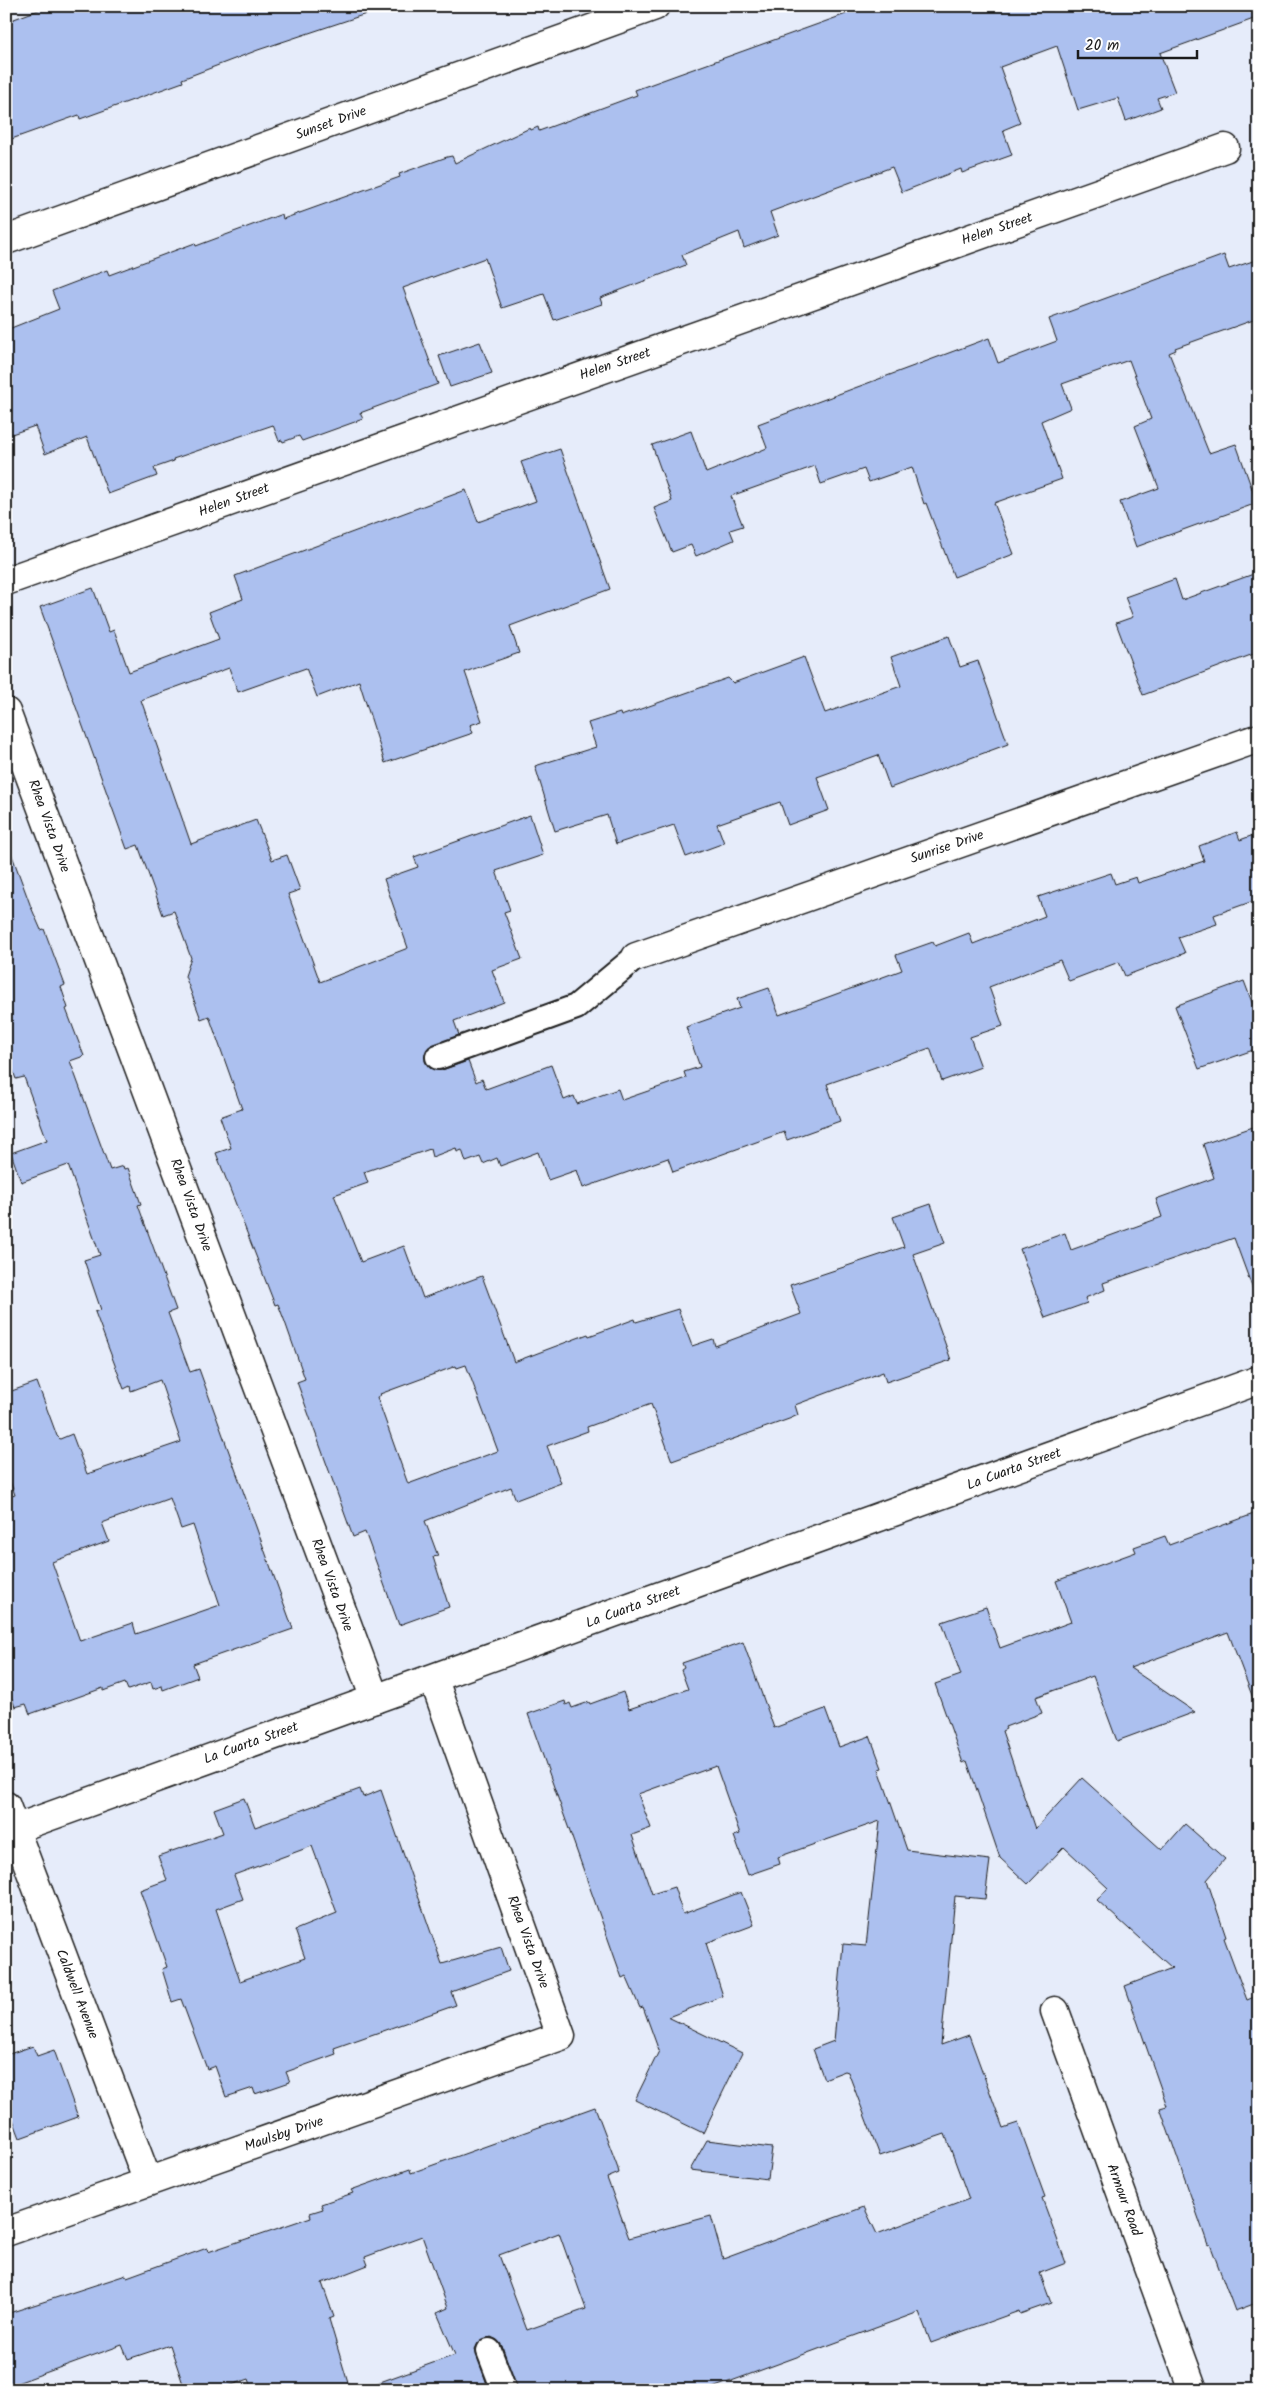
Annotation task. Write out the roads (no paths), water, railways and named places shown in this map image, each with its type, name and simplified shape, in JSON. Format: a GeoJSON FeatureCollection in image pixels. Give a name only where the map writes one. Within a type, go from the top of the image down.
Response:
{"type":"FeatureCollection","features":[{"type":"Feature","properties":{"kind":"street","name":"Sunset Drive"},"geometry":{"type":"LineString","coordinates":[[6,240],[655,6]]}},
{"type":"Feature","properties":{"kind":"street","name":"Helen Street"},"geometry":{"type":"LineString","coordinates":[[6,581],[1225,148]]}},
{"type":"Feature","properties":{"kind":"street","name":"Rhea Vista Drive"},"geometry":{"type":"LineString","coordinates":[[6,712],[375,1699]]}},
{"type":"Feature","properties":{"kind":"street","name":"Sunrise Drive"},"geometry":{"type":"LineString","coordinates":[[636,957],[1259,738]]}},
{"type":"Feature","properties":{"kind":"street","name":"La Cuarta Street"},"geometry":{"type":"LineString","coordinates":[[9,1822],[434,1680],[1259,1380]]}},
{"type":"Feature","properties":{"kind":"street","name":"Rhea Vista Drive"},"geometry":{"type":"LineString","coordinates":[[434,1680],[562,2036]]}},
{"type":"Feature","properties":{"kind":"street","name":"Caldwell Avenue"},"geometry":{"type":"LineString","coordinates":[[9,1822],[148,2182]]}},
{"type":"Feature","properties":{"kind":"street","name":"Armour Road"},"geometry":{"type":"LineString","coordinates":[[1055,2011],[1193,2390]]}},
{"type":"Feature","properties":{"kind":"street","name":"Maulsby Drive"},"geometry":{"type":"LineString","coordinates":[[6,2232],[562,2036]]}},
{"type":"Feature","properties":{"kind":"lane"},"geometry":{"type":"LineString","coordinates":[[438,1057],[576,1007],[636,957]]}},
{"type":"Feature","properties":{"kind":"lane"},"geometry":{"type":"LineString","coordinates":[[489,2351],[504,2390]]}}]}
